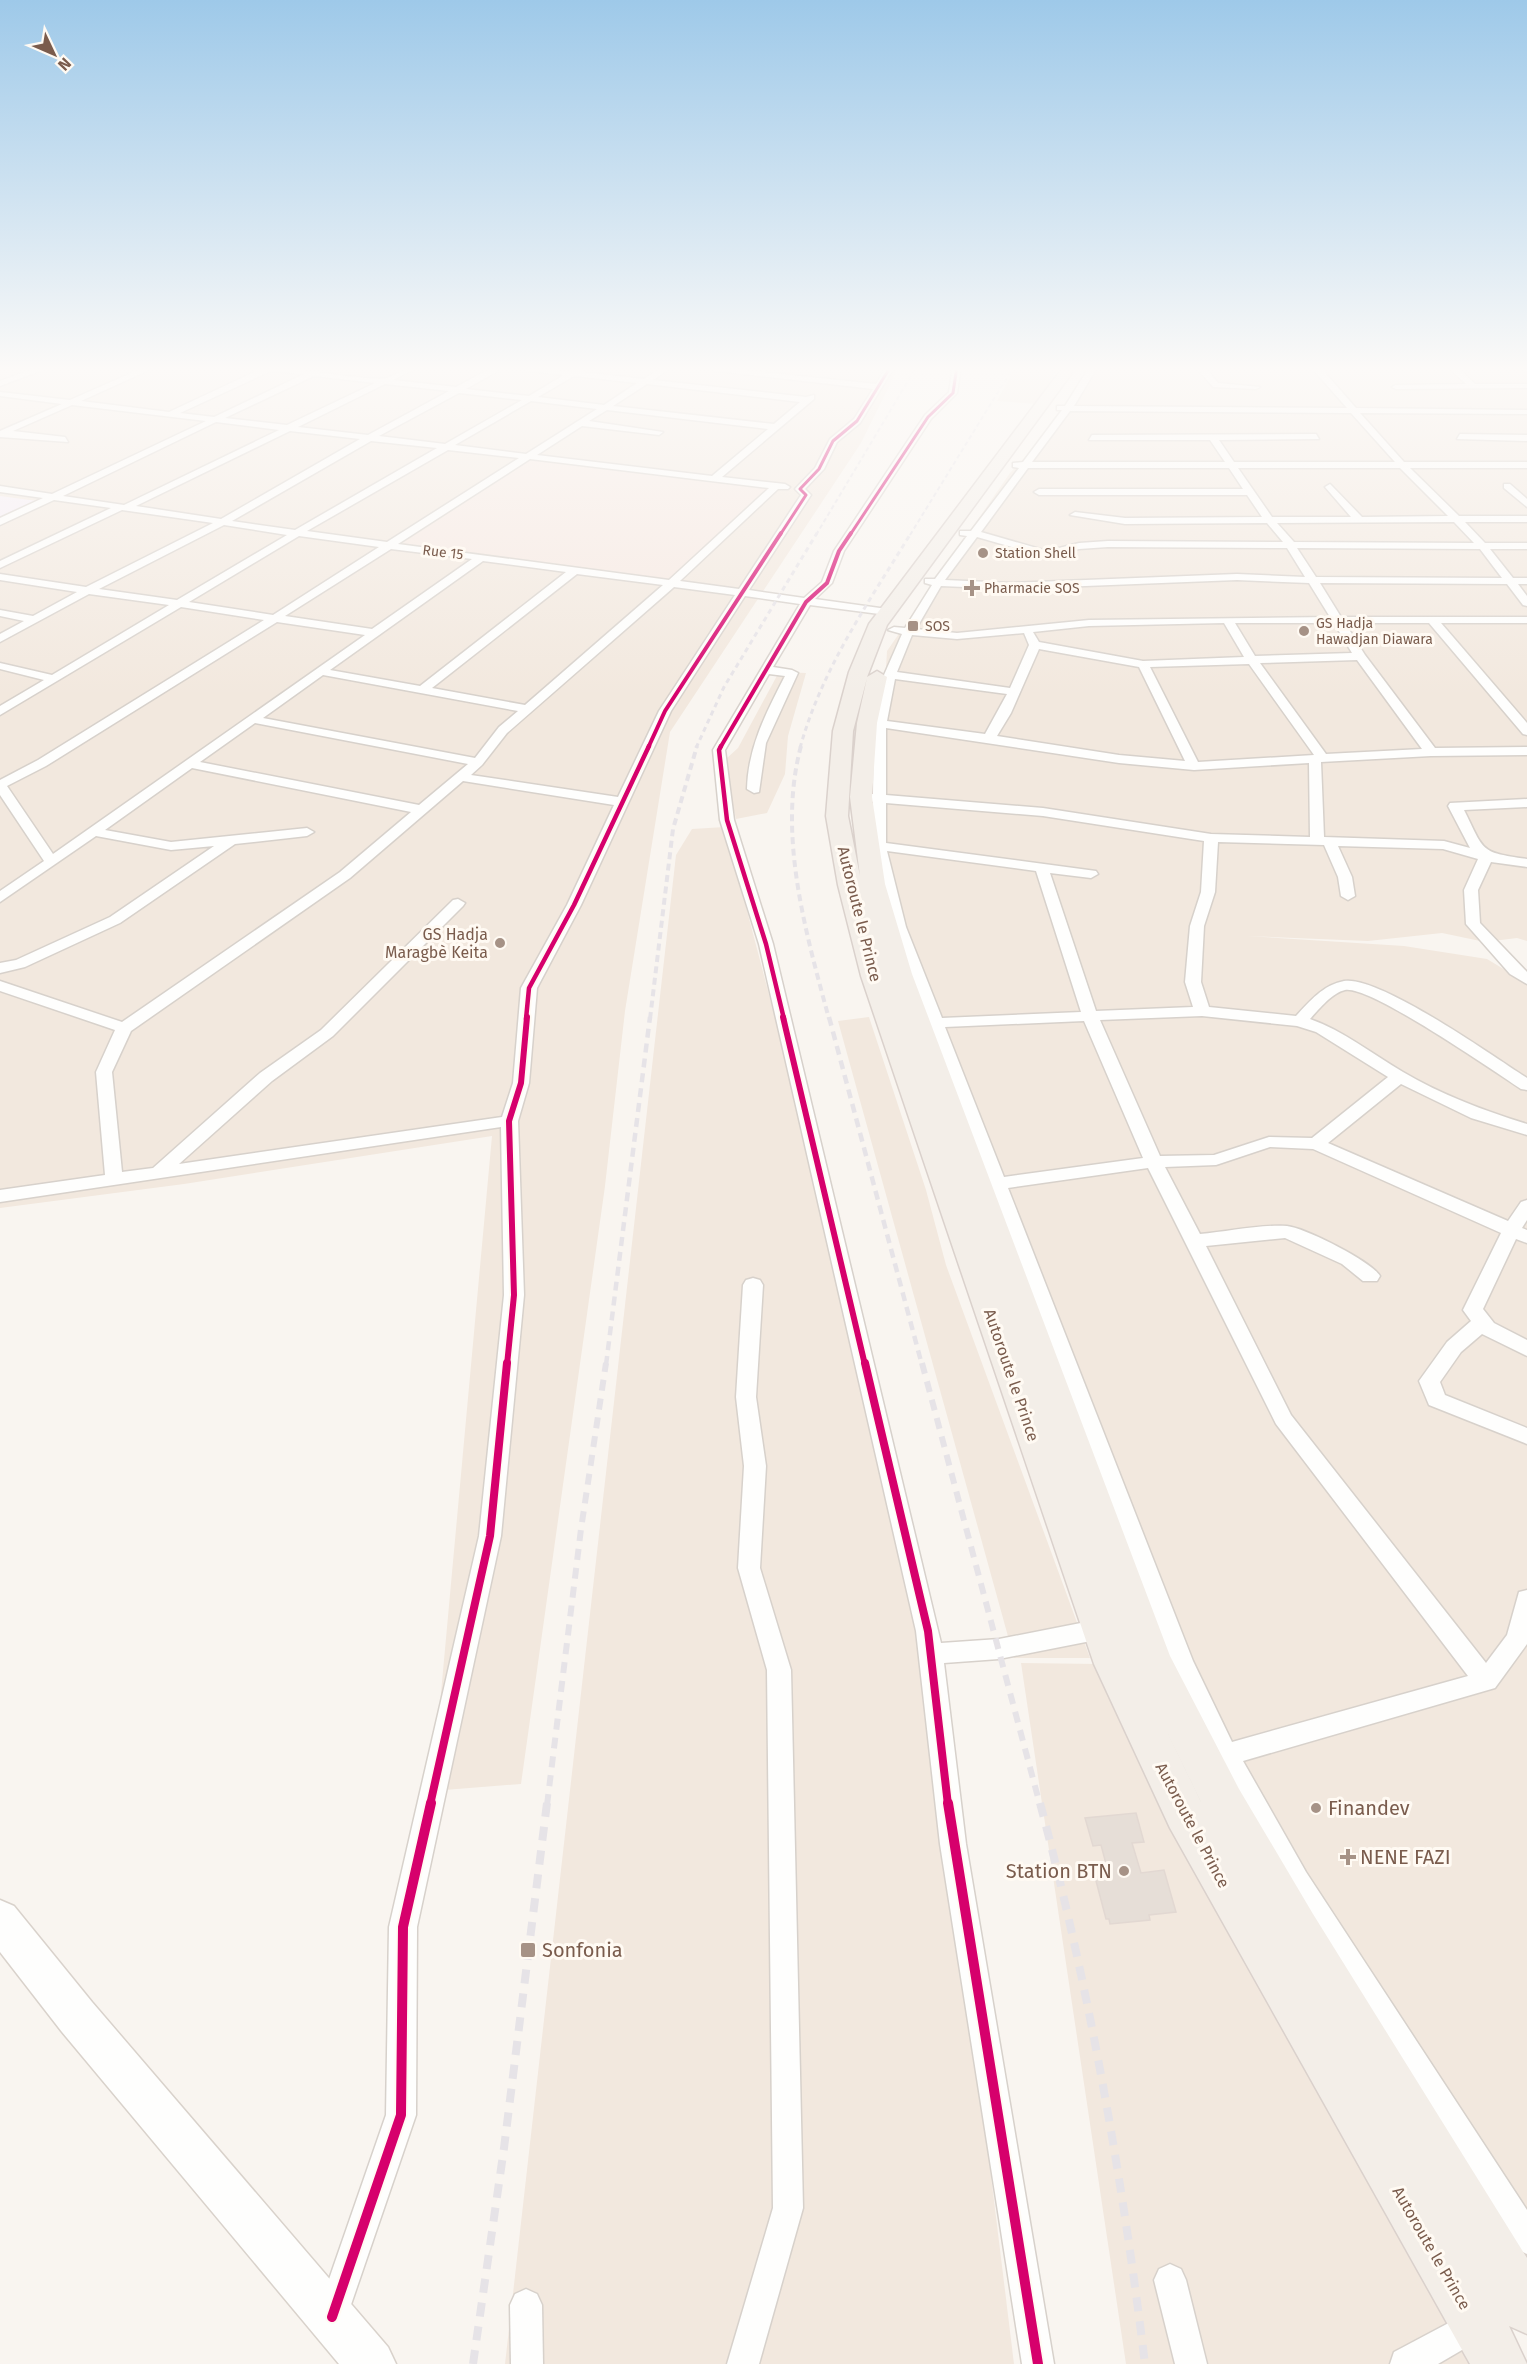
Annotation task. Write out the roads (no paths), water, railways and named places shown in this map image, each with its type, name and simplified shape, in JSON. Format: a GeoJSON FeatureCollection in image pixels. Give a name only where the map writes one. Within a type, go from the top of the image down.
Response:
{"type":"FeatureCollection","features":[{"type":"Feature","properties":{"kind":"main road","name":"Autoroute le Prince"},"geometry":{"type":"LineString","coordinates":[[996,476],[896,625],[878,673],[869,798],[873,884],[899,974],[927,1023],[988,1186],[1151,1658],[1224,1803],[1297,1930],[1527,2307]]}},
{"type":"Feature","properties":{"kind":"main road","name":"Autoroute le Prince"},"geometry":{"type":"LineString","coordinates":[[896,625],[933,581],[1009,476]]}},
{"type":"Feature","properties":{"kind":"main road","name":"Autoroute le Prince"},"geometry":{"type":"LineString","coordinates":[[896,625],[878,624],[859,672],[843,731],[837,816],[850,885],[874,976],[1114,1664],[1185,1814],[1500,2364]]}},
{"type":"Feature","properties":{"kind":"main road"},"geometry":{"type":"LineString","coordinates":[[0,1920],[77,2017],[371,2364]]}},
{"type":"Feature","properties":{"kind":"street"},"geometry":{"type":"LineString","coordinates":[[0,522],[96,476]]}},
{"type":"Feature","properties":{"kind":"street"},"geometry":{"type":"LineString","coordinates":[[0,564],[187,476]]}},
{"type":"Feature","properties":{"kind":"street"},"geometry":{"type":"LineString","coordinates":[[0,639],[221,522],[301,476]]}},
{"type":"Feature","properties":{"kind":"street"},"geometry":{"type":"LineString","coordinates":[[0,711],[297,533],[398,476]]}},
{"type":"Feature","properties":{"kind":"street"},"geometry":{"type":"LineString","coordinates":[[51,861],[0,785],[42,763],[499,476]]}},
{"type":"Feature","properties":{"kind":"street"},"geometry":{"type":"LineString","coordinates":[[332,2318],[401,2115],[404,1927],[490,1536],[514,1295],[509,1121],[521,1083],[529,988],[574,905],[665,711],[806,495],[800,489],[690,476]]}},
{"type":"Feature","properties":{"kind":"street"},"geometry":{"type":"LineString","coordinates":[[714,479],[717,476]]}},
{"type":"Feature","properties":{"kind":"street"},"geometry":{"type":"LineString","coordinates":[[800,489],[812,476]]}},
{"type":"Feature","properties":{"kind":"street"},"geometry":{"type":"LineString","coordinates":[[888,476],[839,551],[827,583],[806,602],[719,750],[727,820],[766,944],[923,1608],[931,1654],[953,1844],[1038,2364]]}},
{"type":"Feature","properties":{"kind":"street"},"geometry":{"type":"LineString","coordinates":[[1084,476],[1250,492]]}},
{"type":"Feature","properties":{"kind":"street"},"geometry":{"type":"LineString","coordinates":[[1039,492],[1100,479],[1125,476]]}},
{"type":"Feature","properties":{"kind":"street"},"geometry":{"type":"LineString","coordinates":[[1240,476],[1269,520],[1290,544],[1360,656],[1431,752]]}},
{"type":"Feature","properties":{"kind":"street"},"geometry":{"type":"LineString","coordinates":[[1414,476],[1482,545],[1527,603]]}},
{"type":"Feature","properties":{"kind":"street"},"geometry":{"type":"LineString","coordinates":[[1100,479],[1125,521]]}},
{"type":"Feature","properties":{"kind":"street"},"geometry":{"type":"LineString","coordinates":[[114,1180],[104,1072],[124,1029],[345,875],[478,762],[503,730],[672,582],[776,486]]}},
{"type":"Feature","properties":{"kind":"street"},"geometry":{"type":"LineString","coordinates":[[1507,486],[1527,504]]}},
{"type":"Feature","properties":{"kind":"street"},"geometry":{"type":"LineString","coordinates":[[1330,487],[1359,519]]}},
{"type":"Feature","properties":{"kind":"street","name":"Rue 15"},"geometry":{"type":"LineString","coordinates":[[0,489],[297,533],[742,592],[806,602],[896,625],[957,636],[1089,623],[1227,620],[1527,620]]}},
{"type":"Feature","properties":{"kind":"street"},"geometry":{"type":"LineString","coordinates":[[1075,515],[1125,521],[1527,519]]}},
{"type":"Feature","properties":{"kind":"street"},"geometry":{"type":"LineString","coordinates":[[967,533],[1047,554],[1079,546],[1108,544],[1527,546]]}},
{"type":"Feature","properties":{"kind":"street"},"geometry":{"type":"LineString","coordinates":[[0,898],[482,557]]}},
{"type":"Feature","properties":{"kind":"street"},"geometry":{"type":"LineString","coordinates":[[423,689],[577,569]]}},
{"type":"Feature","properties":{"kind":"street"},"geometry":{"type":"LineString","coordinates":[[0,577],[374,633]]}},
{"type":"Feature","properties":{"kind":"street"},"geometry":{"type":"LineString","coordinates":[[933,581],[954,585],[1012,586],[1237,577],[1312,580],[1527,581]]}},
{"type":"Feature","properties":{"kind":"street"},"geometry":{"type":"LineString","coordinates":[[0,613],[35,620]]}},
{"type":"Feature","properties":{"kind":"street"},"geometry":{"type":"LineString","coordinates":[[1227,620],[1319,759],[1323,842],[1345,877],[1348,896]]}},
{"type":"Feature","properties":{"kind":"street"},"geometry":{"type":"LineString","coordinates":[[1433,621],[1527,731]]}},
{"type":"Feature","properties":{"kind":"street"},"geometry":{"type":"LineString","coordinates":[[896,625],[890,675],[874,724],[989,738],[1119,759],[1194,766],[1431,752],[1527,751]]}},
{"type":"Feature","properties":{"kind":"street"},"geometry":{"type":"LineString","coordinates":[[1027,630],[1035,645]]}},
{"type":"Feature","properties":{"kind":"street"},"geometry":{"type":"LineString","coordinates":[[1035,645],[1143,664],[1360,656]]}},
{"type":"Feature","properties":{"kind":"street"},"geometry":{"type":"LineString","coordinates":[[989,738],[1015,692],[1035,645]]}},
{"type":"Feature","properties":{"kind":"street"},"geometry":{"type":"LineString","coordinates":[[1143,664],[1194,766]]}},
{"type":"Feature","properties":{"kind":"street"},"geometry":{"type":"LineString","coordinates":[[0,666],[54,678]]}},
{"type":"Feature","properties":{"kind":"street"},"geometry":{"type":"LineString","coordinates":[[754,789],[753,772],[761,738],[792,673],[765,670]]}},
{"type":"Feature","properties":{"kind":"street"},"geometry":{"type":"LineString","coordinates":[[319,671],[529,709]]}},
{"type":"Feature","properties":{"kind":"street"},"geometry":{"type":"LineString","coordinates":[[890,675],[1015,692]]}},
{"type":"Feature","properties":{"kind":"street"},"geometry":{"type":"LineString","coordinates":[[251,719],[478,762]]}},
{"type":"Feature","properties":{"kind":"street"},"geometry":{"type":"LineString","coordinates":[[189,764],[422,810]]}},
{"type":"Feature","properties":{"kind":"street"},"geometry":{"type":"LineString","coordinates":[[460,777],[623,802]]}},
{"type":"Feature","properties":{"kind":"street"},"geometry":{"type":"LineString","coordinates":[[1527,863],[1486,857],[1444,845],[1211,838],[1043,812],[869,798],[898,927],[927,1023],[1202,1011],[1300,1021],[1322,1029],[1399,1077],[1477,1114],[1527,1130]]}},
{"type":"Feature","properties":{"kind":"street"},"geometry":{"type":"LineString","coordinates":[[1486,857],[1475,845],[1455,806],[1527,803]]}},
{"type":"Feature","properties":{"kind":"street"},"geometry":{"type":"LineString","coordinates":[[94,832],[171,846],[307,832]]}},
{"type":"Feature","properties":{"kind":"street"},"geometry":{"type":"LineString","coordinates":[[1202,1011],[1193,982],[1197,926],[1208,892],[1211,838]]}},
{"type":"Feature","properties":{"kind":"street"},"geometry":{"type":"LineString","coordinates":[[0,968],[20,964],[115,920],[230,841]]}},
{"type":"Feature","properties":{"kind":"street"},"geometry":{"type":"LineString","coordinates":[[879,846],[1091,874]]}},
{"type":"Feature","properties":{"kind":"street"},"geometry":{"type":"LineString","coordinates":[[1486,857],[1471,890],[1473,924],[1515,971],[1527,979]]}},
{"type":"Feature","properties":{"kind":"street"},"geometry":{"type":"LineString","coordinates":[[1041,866],[1090,1016],[1154,1162],[1283,1419],[1486,1681]]}},
{"type":"Feature","properties":{"kind":"street"},"geometry":{"type":"LineString","coordinates":[[156,1175],[266,1077],[327,1033],[458,903]]}},
{"type":"Feature","properties":{"kind":"street"},"geometry":{"type":"LineString","coordinates":[[1300,1021],[1330,991],[1348,985],[1366,989],[1430,1024],[1527,1085]]}},
{"type":"Feature","properties":{"kind":"street"},"geometry":{"type":"LineString","coordinates":[[0,986],[124,1029]]}},
{"type":"Feature","properties":{"kind":"street"},"geometry":{"type":"LineString","coordinates":[[1316,1144],[1399,1077]]}},
{"type":"Feature","properties":{"kind":"street"},"geometry":{"type":"LineString","coordinates":[[0,1197],[509,1121]]}},
{"type":"Feature","properties":{"kind":"street"},"geometry":{"type":"LineString","coordinates":[[1519,1234],[1316,1144],[1269,1142],[1216,1160],[1154,1162],[988,1186],[1181,1662],[1226,1755],[1297,1881],[1527,2238]]}},
{"type":"Feature","properties":{"kind":"street"},"geometry":{"type":"LineString","coordinates":[[1527,1206],[1519,1234],[1473,1310],[1487,1328],[1527,1349]]}},
{"type":"Feature","properties":{"kind":"street"},"geometry":{"type":"LineString","coordinates":[[1194,1241],[1287,1232],[1349,1260],[1370,1276]]}},
{"type":"Feature","properties":{"kind":"street"},"geometry":{"type":"LineString","coordinates":[[743,2364],[788,2208],[779,1670],[749,1568],[755,1466],[746,1397],[753,1285]]}},
{"type":"Feature","properties":{"kind":"street"},"geometry":{"type":"LineString","coordinates":[[1482,1323],[1454,1347],[1429,1381],[1436,1400],[1527,1437]]}},
{"type":"Feature","properties":{"kind":"street"},"geometry":{"type":"LineString","coordinates":[[1226,1755],[1486,1681],[1518,1638],[1527,1599]]}},
{"type":"Feature","properties":{"kind":"street"},"geometry":{"type":"LineString","coordinates":[[931,1654],[999,1649],[1101,1629]]}},
{"type":"Feature","properties":{"kind":"street"},"geometry":{"type":"LineString","coordinates":[[1170,2280],[1191,2364]]}},
{"type":"Feature","properties":{"kind":"street"},"geometry":{"type":"LineString","coordinates":[[526,2304],[527,2364]]}},
{"type":"Feature","properties":{"kind":"street"},"geometry":{"type":"LineString","coordinates":[[1406,2364],[1476,2324]]}},
{"type":"Feature","properties":{"kind":"railway"},"geometry":{"type":"LineString","coordinates":[[816,535],[851,476]]}},
{"type":"Feature","properties":{"kind":"railway"},"geometry":{"type":"LineString","coordinates":[[910,535],[946,476]]}},
{"type":"Feature","properties":{"kind":"railway"},"geometry":{"type":"LineString","coordinates":[[696,748],[724,687],[817,533]]}},
{"type":"Feature","properties":{"kind":"railway"},"geometry":{"type":"LineString","coordinates":[[800,748],[809,719],[834,663],[863,610],[911,533]]}},
{"type":"Feature","properties":{"kind":"railway"},"geometry":{"type":"LineString","coordinates":[[650,1019],[673,829],[697,746]]}},
{"type":"Feature","properties":{"kind":"railway"},"geometry":{"type":"LineString","coordinates":[[801,746],[794,780],[793,849],[804,918],[829,1019]]}},
{"type":"Feature","properties":{"kind":"railway"},"geometry":{"type":"LineString","coordinates":[[606,1365],[650,1017]]}},
{"type":"Feature","properties":{"kind":"railway"},"geometry":{"type":"LineString","coordinates":[[829,1017],[922,1365]]}},
{"type":"Feature","properties":{"kind":"railway"},"geometry":{"type":"LineString","coordinates":[[547,1805],[581,1529],[606,1363]]}},
{"type":"Feature","properties":{"kind":"railway"},"geometry":{"type":"LineString","coordinates":[[922,1363],[1040,1805]]}},
{"type":"Feature","properties":{"kind":"railway"},"geometry":{"type":"LineString","coordinates":[[473,2364],[504,2148],[547,1803]]}},
{"type":"Feature","properties":{"kind":"railway"},"geometry":{"type":"LineString","coordinates":[[1040,1803],[1089,2012],[1115,2152],[1145,2364]]}},
{"type":"Feature","properties":{"kind":"place","name":"Station Shell"},"geometry":{"type":"Point","coordinates":[983,553]}},
{"type":"Feature","properties":{"kind":"place","name":"Pharmacie SOS"},"geometry":{"type":"Point","coordinates":[972,588]}},
{"type":"Feature","properties":{"kind":"place","name":"SOS"},"geometry":{"type":"Point","coordinates":[913,626]}},
{"type":"Feature","properties":{"kind":"place","name":"GS Hadja Hawadjan Diawara"},"geometry":{"type":"Point","coordinates":[1304,631]}},
{"type":"Feature","properties":{"kind":"place","name":"GS Hadja Maragbè Keita"},"geometry":{"type":"Point","coordinates":[500,943]}},
{"type":"Feature","properties":{"kind":"place","name":"Finandev"},"geometry":{"type":"Point","coordinates":[1316,1808]}},
{"type":"Feature","properties":{"kind":"place","name":"NENE FAZI"},"geometry":{"type":"Point","coordinates":[1348,1857]}},
{"type":"Feature","properties":{"kind":"place","name":"Station BTN"},"geometry":{"type":"Point","coordinates":[1124,1871]}},
{"type":"Feature","properties":{"kind":"place","name":"Sonfonia"},"geometry":{"type":"Point","coordinates":[528,1950]}}]}
